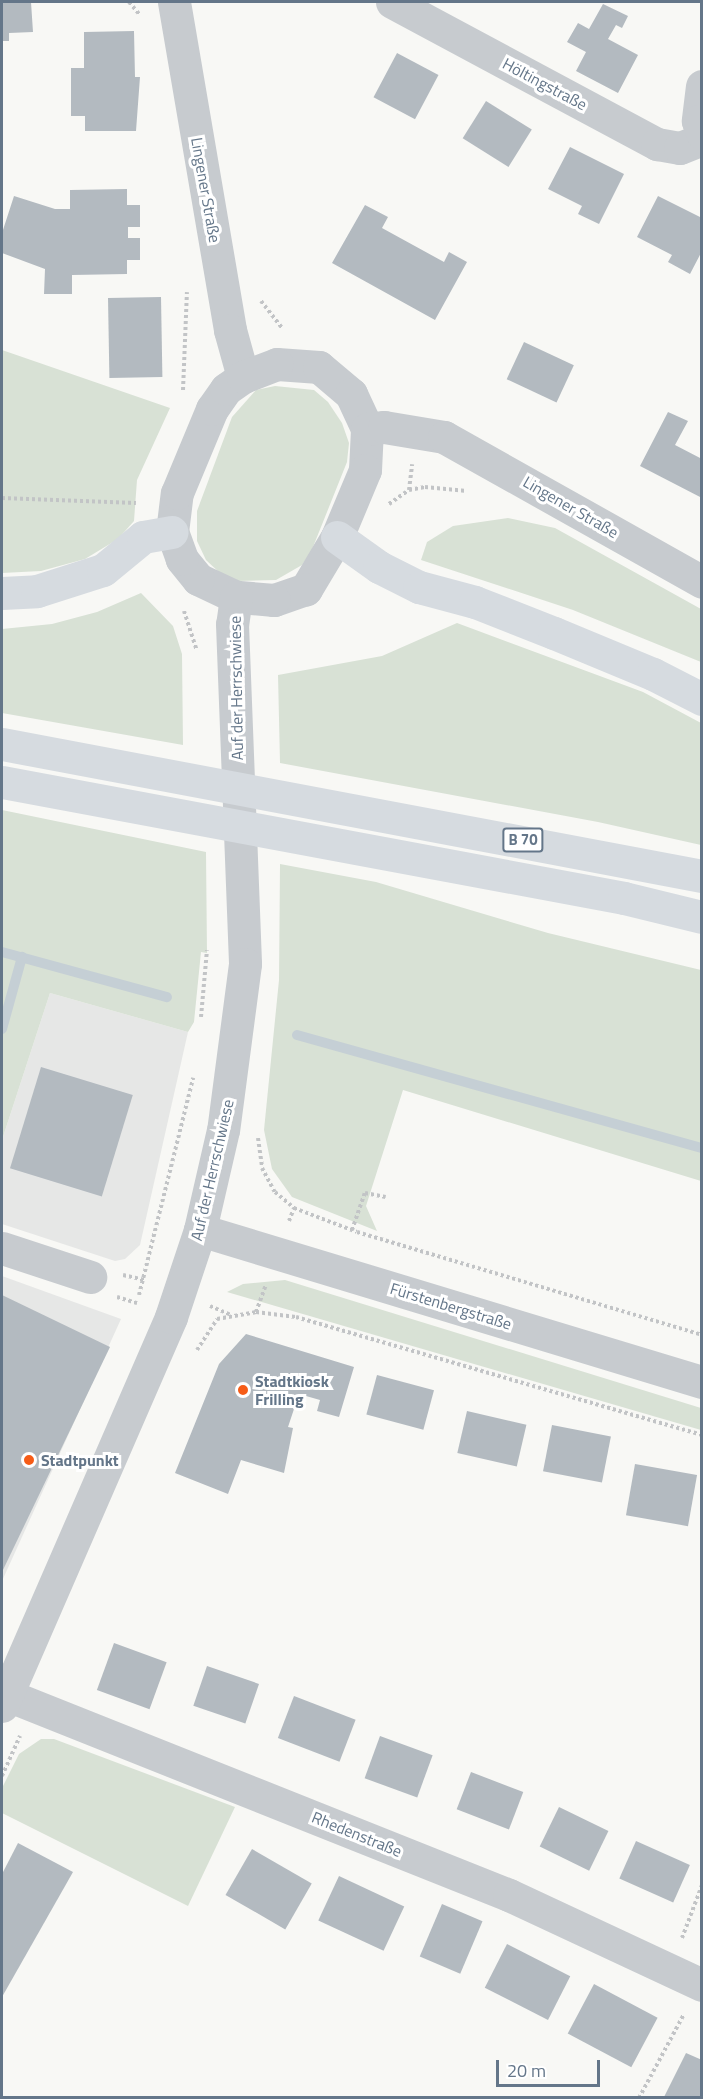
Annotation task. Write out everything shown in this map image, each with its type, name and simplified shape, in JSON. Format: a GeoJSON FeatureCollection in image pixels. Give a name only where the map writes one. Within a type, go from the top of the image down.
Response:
{"type":"FeatureCollection","features":[{"type":"Feature","properties":{"kind":"highway"},"geometry":{"type":"LineString","coordinates":[[2,593],[37,591],[103,570],[158,535]]}},
{"type":"Feature","properties":{"kind":"highway"},"geometry":{"type":"LineString","coordinates":[[349,545],[419,587],[475,602],[554,633],[653,674],[702,699]]}},
{"type":"Feature","properties":{"kind":"highway","name":"B 70"},"geometry":{"type":"LineString","coordinates":[[2,744],[344,806],[702,876]]}},
{"type":"Feature","properties":{"kind":"highway","name":"B 70"},"geometry":{"type":"LineString","coordinates":[[2,782],[624,898],[702,917]]}},
{"type":"Feature","properties":{"kind":"street","name":"Lingener Straße"},"geometry":{"type":"LineString","coordinates":[[174,2],[230,330],[243,376]]}},
{"type":"Feature","properties":{"kind":"street","name":"Höltingstraße"},"geometry":{"type":"LineString","coordinates":[[392,2],[657,144],[680,148],[702,139]]}},
{"type":"Feature","properties":{"kind":"street"},"geometry":{"type":"LineString","coordinates":[[702,86],[698,121],[702,133]]}},
{"type":"Feature","properties":{"kind":"street"},"geometry":{"type":"LineString","coordinates":[[277,364],[319,367],[351,394],[367,429],[365,470],[349,545],[306,589],[274,600],[236,597],[198,579],[158,535],[212,409],[226,389],[243,376],[277,364]]}},
{"type":"Feature","properties":{"kind":"street","name":"Lingener Straße"},"geometry":{"type":"LineString","coordinates":[[367,429],[395,428],[444,437],[702,582]]}},
{"type":"Feature","properties":{"kind":"street","name":"Auf der Herrschwiese"},"geometry":{"type":"LineString","coordinates":[[14,1703],[171,1317],[200,1230],[223,1130],[245,964],[232,624],[236,597]]}},
{"type":"Feature","properties":{"kind":"street","name":"Fürstenbergstraße"},"geometry":{"type":"LineString","coordinates":[[200,1230],[702,1382]]}},
{"type":"Feature","properties":{"kind":"street"},"geometry":{"type":"LineString","coordinates":[[2,1248],[90,1278]]}},
{"type":"Feature","properties":{"kind":"street","name":"Rhedenstraße"},"geometry":{"type":"LineString","coordinates":[[14,1703],[509,1895],[701,1985]]}},
{"type":"Feature","properties":{"kind":"path"},"geometry":{"type":"LineString","coordinates":[[349,545],[398,495],[425,488],[473,491]]}},
{"type":"Feature","properties":{"kind":"path"},"geometry":{"type":"LineString","coordinates":[[2,498],[148,503],[158,535]]}},
{"type":"Feature","properties":{"kind":"path"},"geometry":{"type":"LineString","coordinates":[[180,605],[194,636],[198,656]]}},
{"type":"Feature","properties":{"kind":"path"},"geometry":{"type":"LineString","coordinates":[[200,1023],[207,942]]}},
{"type":"Feature","properties":{"kind":"path"},"geometry":{"type":"LineString","coordinates":[[135,1312],[194,1070]]}},
{"type":"Feature","properties":{"kind":"path"},"geometry":{"type":"LineString","coordinates":[[258,1133],[262,1168],[275,1192],[294,1208],[352,1230],[702,1335]]}},
{"type":"Feature","properties":{"kind":"path"},"geometry":{"type":"LineString","coordinates":[[352,1230],[365,1193],[386,1197]]}},
{"type":"Feature","properties":{"kind":"path"},"geometry":{"type":"LineString","coordinates":[[256,1312],[296,1317],[702,1435]]}},
{"type":"Feature","properties":{"kind":"path"},"geometry":{"type":"LineString","coordinates":[[2,1776],[14,1703]]}},
{"type":"Feature","properties":{"kind":"path"},"geometry":{"type":"LineString","coordinates":[[670,1970],[702,1885]]}},
{"type":"Feature","properties":{"kind":"path"},"geometry":{"type":"LineString","coordinates":[[639,2097],[701,1985]]}},
{"type":"Feature","properties":{"kind":"shaded area"},"geometry":{"type":"Polygon","coordinates":[[[2,350],[170,408],[137,480],[134,521],[118,539],[85,559],[41,571],[2,573],[2,350]]]}},
{"type":"Feature","properties":{"kind":"shaded area"},"geometry":{"type":"Polygon","coordinates":[[[275,386],[314,390],[328,402],[342,423],[349,443],[347,462],[311,552],[302,565],[276,580],[237,581],[222,575],[206,560],[197,541],[197,511],[232,417],[256,390],[275,386]]]}},
{"type":"Feature","properties":{"kind":"shaded area"},"geometry":{"type":"Polygon","coordinates":[[[508,518],[555,528],[701,609],[701,662],[573,610],[421,560],[427,542],[453,526],[508,518]]]}},
{"type":"Feature","properties":{"kind":"shaded area"},"geometry":{"type":"Polygon","coordinates":[[[141,593],[173,626],[182,654],[183,745],[2,713],[2,629],[52,624],[97,612],[141,593]]]}},
{"type":"Feature","properties":{"kind":"shaded area"},"geometry":{"type":"Polygon","coordinates":[[[457,623],[643,692],[701,723],[701,845],[598,822],[280,763],[278,675],[382,656],[457,623]]]}},
{"type":"Feature","properties":{"kind":"shaded area"},"geometry":{"type":"Polygon","coordinates":[[[2,810],[206,852],[207,953],[201,952],[194,1022],[188,1032],[50,993],[2,1140],[2,810]]]}},
{"type":"Feature","properties":{"kind":"shaded area"},"geometry":{"type":"Polygon","coordinates":[[[280,864],[376,882],[548,933],[701,970],[701,1181],[403,1090],[366,1206],[377,1231],[292,1197],[272,1169],[264,1130],[279,980],[280,864]]]}},
{"type":"Feature","properties":{"kind":"shaded area"},"geometry":{"type":"Polygon","coordinates":[[[50,993],[188,1032],[140,1245],[125,1259],[115,1261],[2,1224],[2,1140],[50,993]]]}},
{"type":"Feature","properties":{"kind":"shaded area","name":"Stadtpunkt"},"geometry":{"type":"Polygon","coordinates":[[[2,1276],[121,1319],[2,1581],[2,1276]]]}},
{"type":"Feature","properties":{"kind":"shaded area"},"geometry":{"type":"Polygon","coordinates":[[[285,1280],[701,1408],[701,1430],[227,1292],[243,1284],[285,1280]]]}},
{"type":"Feature","properties":{"kind":"shaded area"},"geometry":{"type":"Polygon","coordinates":[[[41,1739],[54,1739],[235,1807],[188,1906],[2,1813],[2,1788],[19,1754],[41,1739]]]}},
{"type":"Feature","properties":{"kind":"building"},"geometry":{"type":"Polygon","coordinates":[[[2,2],[31,2],[33,32],[9,33],[9,41],[2,41],[2,2]]]}},
{"type":"Feature","properties":{"kind":"building"},"geometry":{"type":"Polygon","coordinates":[[[603,4],[628,16],[622,28],[616,25],[608,39],[638,55],[618,93],[576,71],[586,52],[567,42],[578,23],[589,29],[603,4]]]}},
{"type":"Feature","properties":{"kind":"building"},"geometry":{"type":"Polygon","coordinates":[[[134,31],[135,77],[140,77],[136,131],[85,131],[85,116],[71,116],[71,68],[84,68],[84,32],[134,31]]]}},
{"type":"Feature","properties":{"kind":"building"},"geometry":{"type":"Polygon","coordinates":[[[397,53],[438,75],[415,119],[374,97],[397,53]]]}},
{"type":"Feature","properties":{"kind":"building"},"geometry":{"type":"Polygon","coordinates":[[[486,101],[532,130],[508,167],[463,138],[486,101]]]}},
{"type":"Feature","properties":{"kind":"building"},"geometry":{"type":"Polygon","coordinates":[[[570,147],[624,174],[599,224],[578,214],[582,206],[548,189],[570,147]]]}},
{"type":"Feature","properties":{"kind":"building"},"geometry":{"type":"Polygon","coordinates":[[[127,189],[127,205],[140,205],[140,227],[128,227],[128,238],[140,238],[140,260],[127,260],[127,274],[72,275],[72,294],[44,294],[45,269],[2,253],[2,233],[14,196],[55,209],[70,209],[70,190],[127,189]]]}},
{"type":"Feature","properties":{"kind":"building"},"geometry":{"type":"Polygon","coordinates":[[[658,196],[702,218],[702,251],[690,274],[668,262],[672,255],[637,237],[658,196]]]}},
{"type":"Feature","properties":{"kind":"building"},"geometry":{"type":"Polygon","coordinates":[[[365,205],[388,217],[382,228],[444,262],[449,252],[467,262],[435,320],[332,263],[365,205]]]}},
{"type":"Feature","properties":{"kind":"building"},"geometry":{"type":"Polygon","coordinates":[[[161,297],[162,377],[109,378],[108,298],[161,297]]]}},
{"type":"Feature","properties":{"kind":"building"},"geometry":{"type":"Polygon","coordinates":[[[524,342],[574,365],[557,402],[507,379],[524,342]]]}},
{"type":"Feature","properties":{"kind":"building"},"geometry":{"type":"Polygon","coordinates":[[[668,412],[688,421],[675,445],[702,459],[702,498],[640,466],[668,412]]]}},
{"type":"Feature","properties":{"kind":"building"},"geometry":{"type":"Polygon","coordinates":[[[41,1067],[133,1095],[102,1196],[10,1168],[41,1067]]]}},
{"type":"Feature","properties":{"kind":"building","name":"Stadtpunkt"},"geometry":{"type":"Polygon","coordinates":[[[2,1295],[110,1347],[2,1572],[2,1295]]]}},
{"type":"Feature","properties":{"kind":"building"},"geometry":{"type":"Polygon","coordinates":[[[246,1334],[354,1367],[339,1417],[317,1411],[320,1400],[299,1394],[288,1427],[293,1428],[284,1473],[241,1460],[228,1494],[175,1473],[219,1364],[246,1334]]]}},
{"type":"Feature","properties":{"kind":"building"},"geometry":{"type":"Polygon","coordinates":[[[377,1375],[434,1390],[423,1430],[366,1415],[377,1375]]]}},
{"type":"Feature","properties":{"kind":"building"},"geometry":{"type":"Polygon","coordinates":[[[467,1411],[526,1425],[517,1467],[457,1453],[467,1411]]]}},
{"type":"Feature","properties":{"kind":"building"},"geometry":{"type":"Polygon","coordinates":[[[552,1425],[611,1436],[602,1483],[543,1471],[552,1425]]]}},
{"type":"Feature","properties":{"kind":"building"},"geometry":{"type":"Polygon","coordinates":[[[635,1464],[697,1475],[688,1526],[626,1515],[635,1464]]]}},
{"type":"Feature","properties":{"kind":"building"},"geometry":{"type":"Polygon","coordinates":[[[114,1643],[167,1662],[150,1709],[97,1690],[114,1643]]]}},
{"type":"Feature","properties":{"kind":"building"},"geometry":{"type":"Polygon","coordinates":[[[207,1666],[259,1684],[245,1724],[193,1706],[207,1666]]]}},
{"type":"Feature","properties":{"kind":"building"},"geometry":{"type":"Polygon","coordinates":[[[294,1696],[356,1720],[339,1762],[278,1738],[294,1696]]]}},
{"type":"Feature","properties":{"kind":"building"},"geometry":{"type":"Polygon","coordinates":[[[380,1736],[433,1755],[417,1797],[365,1778],[380,1736]]]}},
{"type":"Feature","properties":{"kind":"building"},"geometry":{"type":"Polygon","coordinates":[[[471,1772],[523,1792],[509,1829],[457,1809],[471,1772]]]}},
{"type":"Feature","properties":{"kind":"building"},"geometry":{"type":"Polygon","coordinates":[[[559,1807],[608,1831],[589,1871],[540,1847],[559,1807]]]}},
{"type":"Feature","properties":{"kind":"building"},"geometry":{"type":"Polygon","coordinates":[[[636,1841],[690,1865],[673,1902],[619,1878],[636,1841]]]}},
{"type":"Feature","properties":{"kind":"building"},"geometry":{"type":"Polygon","coordinates":[[[18,1843],[73,1872],[2,1997],[2,1874],[18,1843]]]}},
{"type":"Feature","properties":{"kind":"building"},"geometry":{"type":"Polygon","coordinates":[[[252,1849],[312,1884],[285,1929],[226,1895],[252,1849]]]}},
{"type":"Feature","properties":{"kind":"building"},"geometry":{"type":"Polygon","coordinates":[[[339,1876],[404,1906],[384,1951],[318,1920],[339,1876]]]}},
{"type":"Feature","properties":{"kind":"building"},"geometry":{"type":"Polygon","coordinates":[[[442,1904],[483,1921],[460,1974],[420,1956],[442,1904]]]}},
{"type":"Feature","properties":{"kind":"building"},"geometry":{"type":"Polygon","coordinates":[[[507,1944],[570,1976],[548,2020],[485,1988],[507,1944]]]}},
{"type":"Feature","properties":{"kind":"building"},"geometry":{"type":"Polygon","coordinates":[[[594,1984],[658,2018],[631,2067],[568,2033],[594,1984]]]}},
{"type":"Feature","properties":{"kind":"building"},"geometry":{"type":"Polygon","coordinates":[[[686,2053],[702,2060],[702,2097],[664,2097],[686,2053]]]}},
{"type":"Feature","properties":{"kind":"waterway"},"geometry":{"type":"LineString","coordinates":[[2,952],[167,997]]}},
{"type":"Feature","properties":{"kind":"waterway"},"geometry":{"type":"LineString","coordinates":[[2,1029],[22,957]]}},
{"type":"Feature","properties":{"kind":"waterway"},"geometry":{"type":"LineString","coordinates":[[297,1035],[702,1148]]}},
{"type":"Feature","properties":{"kind":"place","name":"Stadtkiosk Frilling"},"geometry":{"type":"Point","coordinates":[243,1390]}},
{"type":"Feature","properties":{"kind":"place","name":"Stadtpunkt"},"geometry":{"type":"Point","coordinates":[29,1460]}}]}
